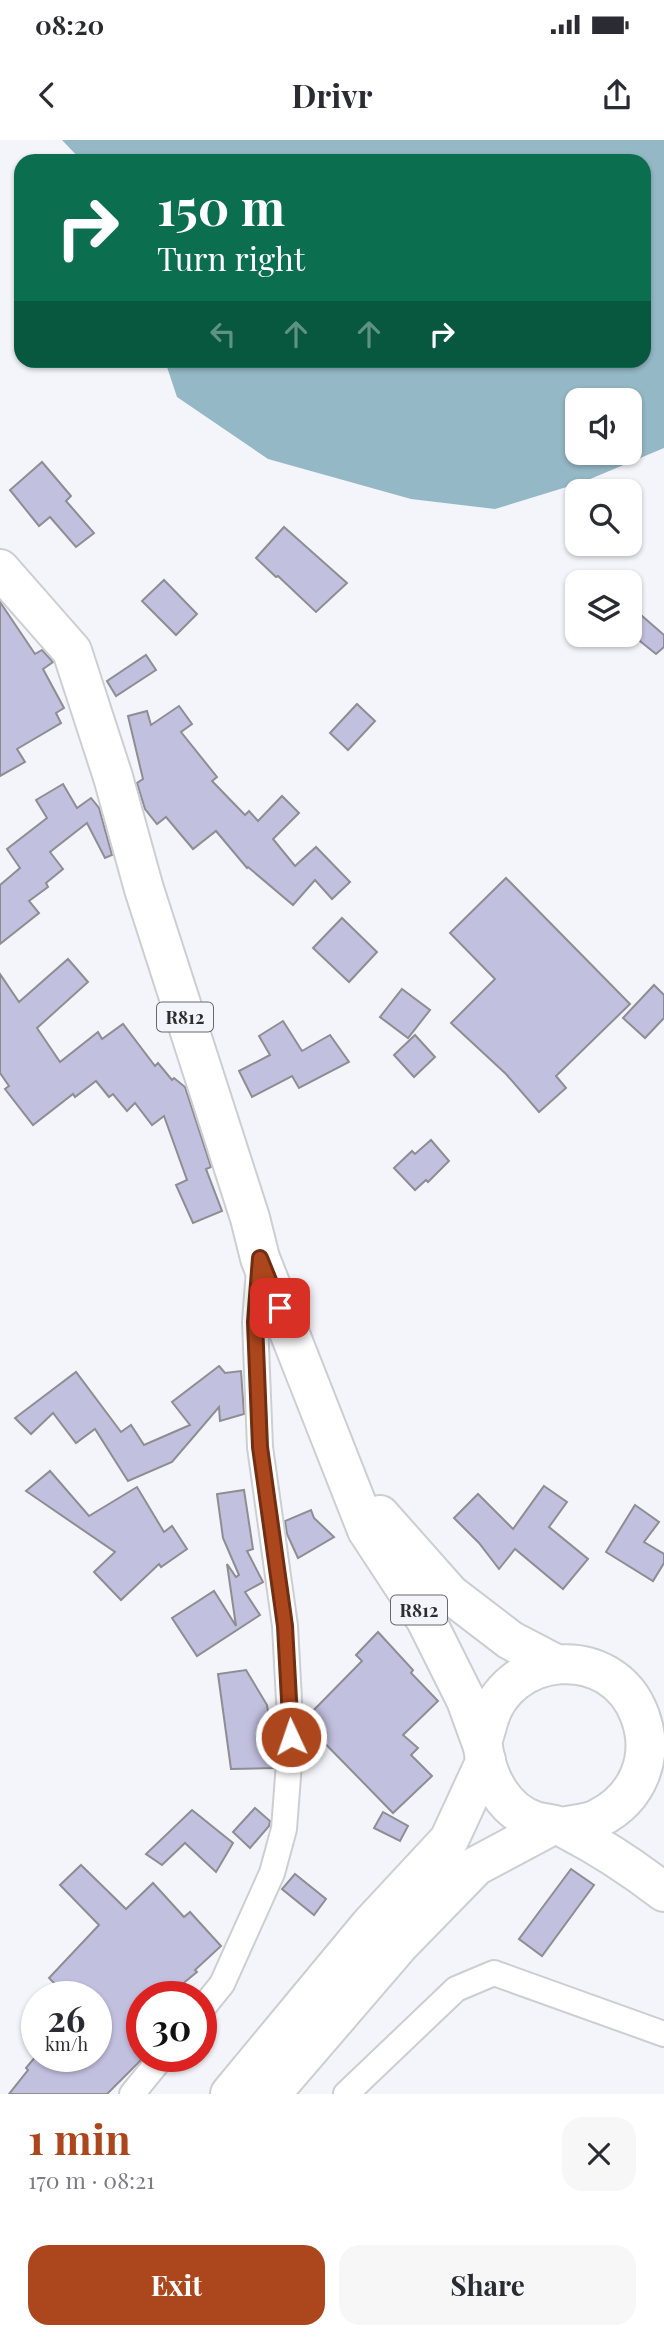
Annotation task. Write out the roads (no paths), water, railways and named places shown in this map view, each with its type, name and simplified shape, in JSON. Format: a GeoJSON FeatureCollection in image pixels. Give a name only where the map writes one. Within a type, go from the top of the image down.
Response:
{"type":"FeatureCollection","features":[{"type":"Feature","properties":{"kind":"main road","name":"R812"},"geometry":{"type":"LineString","coordinates":[[3,579],[72,651],[113,777],[144,889],[250,1218],[260,1258],[367,1530],[426,1620],[446,1657],[466,1700],[484,1752],[490,1779],[507,1803],[533,1820],[558,1826],[634,1868],[664,1892]]}},
{"type":"Feature","properties":{"kind":"main road","name":"R812"},"geometry":{"type":"LineString","coordinates":[[349,1479],[450,1594],[510,1640],[556,1664]]}},
{"type":"Feature","properties":{"kind":"main road","name":"R812"},"geometry":{"type":"LineString","coordinates":[[484,1752],[490,1711],[511,1683],[537,1669],[556,1664],[577,1663],[610,1675],[634,1700],[664,1787]]}},
{"type":"Feature","properties":{"kind":"main road","name":"R812"},"geometry":{"type":"LineString","coordinates":[[558,1826],[598,1819],[626,1799],[644,1768],[646,1733]]}},
{"type":"Feature","properties":{"kind":"main road"},"geometry":{"type":"LineString","coordinates":[[230,2094],[370,1925],[449,1840],[484,1752]]}},
{"type":"Feature","properties":{"kind":"main road"},"geometry":{"type":"LineString","coordinates":[[271,2094],[399,1945],[476,1866],[558,1826]]}},
{"type":"Feature","properties":{"kind":"street"},"geometry":{"type":"LineString","coordinates":[[217,1990],[272,1873],[284,1829],[291,1737],[285,1626],[260,1447],[255,1322],[260,1258]]}},
{"type":"Feature","properties":{"kind":"street"},"geometry":{"type":"LineString","coordinates":[[346,2094],[456,1989],[494,1973],[664,2034]]}},
{"type":"Feature","properties":{"kind":"street"},"geometry":{"type":"LineString","coordinates":[[132,2094],[150,2072]]}},
{"type":"Feature","properties":{"kind":"water"},"geometry":{"type":"Polygon","coordinates":[[[62,140],[664,140],[664,448],[642,457],[642,388],[565,388],[565,465],[624,465],[590,479],[565,479],[565,488],[495,509],[411,499],[268,459],[177,397],[167,368],[651,368],[651,154],[75,154],[62,140]]]}}]}
